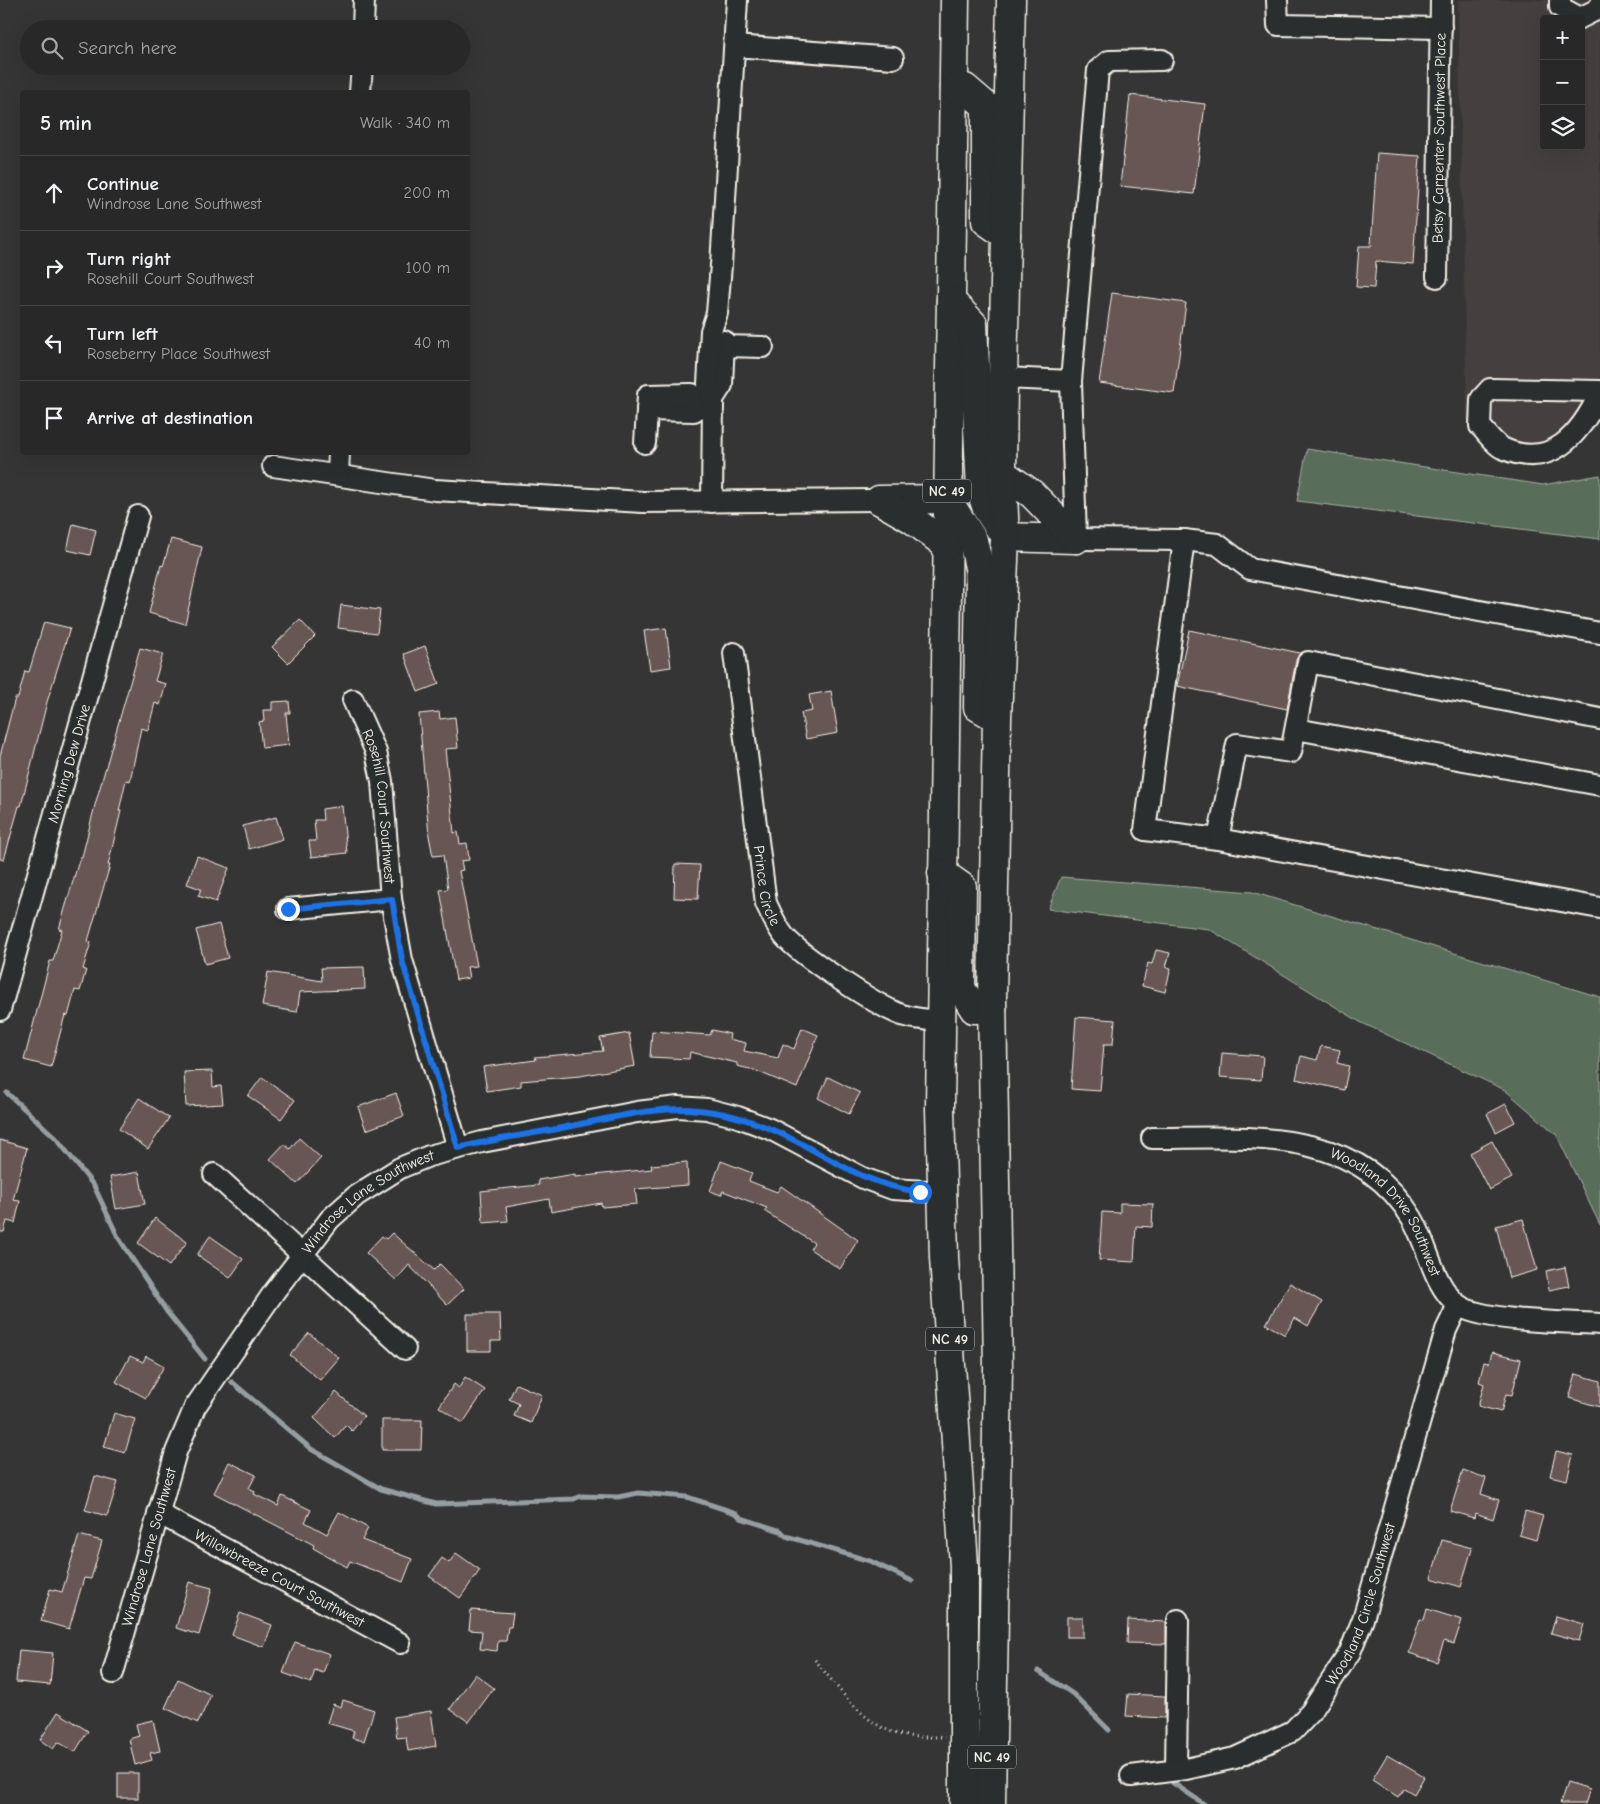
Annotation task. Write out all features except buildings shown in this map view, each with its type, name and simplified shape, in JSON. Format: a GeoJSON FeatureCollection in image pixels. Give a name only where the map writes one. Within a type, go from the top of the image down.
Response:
{"type":"FeatureCollection","features":[{"type":"Feature","properties":{"kind":"highway","name":"NC 49"},"geometry":{"type":"LineString","coordinates":[[955,0],[940,1021],[941,1192],[964,1566],[964,1804]]}},
{"type":"Feature","properties":{"kind":"highway","name":"NC 49"},"geometry":{"type":"LineString","coordinates":[[991,1804],[998,1368],[992,1009],[997,718],[1005,537],[1002,473],[1003,378],[1011,0]]}},
{"type":"Feature","properties":{"kind":"highway"},"geometry":{"type":"LineString","coordinates":[[954,88],[965,88],[986,106],[986,221],[1006,235]]}},
{"type":"Feature","properties":{"kind":"highway"},"geometry":{"type":"LineString","coordinates":[[950,301],[973,324],[981,491],[987,509],[1005,537],[1076,539]]}},
{"type":"Feature","properties":{"kind":"highway"},"geometry":{"type":"LineString","coordinates":[[1002,473],[1032,494],[1076,539]]}},
{"type":"Feature","properties":{"kind":"highway"},"geometry":{"type":"LineString","coordinates":[[879,500],[947,499],[973,540],[980,572],[978,707],[997,718]]}},
{"type":"Feature","properties":{"kind":"highway"},"geometry":{"type":"LineString","coordinates":[[879,500],[912,519],[946,545]]}},
{"type":"Feature","properties":{"kind":"highway"},"geometry":{"type":"LineString","coordinates":[[942,873],[962,887],[961,988],[974,1009],[992,1009]]}},
{"type":"Feature","properties":{"kind":"street"},"geometry":{"type":"LineString","coordinates":[[363,20],[364,0]]}},
{"type":"Feature","properties":{"kind":"street"},"geometry":{"type":"LineString","coordinates":[[712,502],[708,384],[711,332],[717,313],[737,0]]}},
{"type":"Feature","properties":{"kind":"street"},"geometry":{"type":"LineString","coordinates":[[1277,0],[1278,25],[1441,28]]}},
{"type":"Feature","properties":{"kind":"street","name":"Betsy Carpenter Southwest Place"},"geometry":{"type":"LineString","coordinates":[[1436,277],[1441,0]]}},
{"type":"Feature","properties":{"kind":"street"},"geometry":{"type":"LineString","coordinates":[[1560,3],[1580,18],[1600,5]]}},
{"type":"Feature","properties":{"kind":"street"},"geometry":{"type":"LineString","coordinates":[[735,46],[893,58]]}},
{"type":"Feature","properties":{"kind":"street"},"geometry":{"type":"LineString","coordinates":[[1162,60],[1109,61],[1098,70],[1070,381],[1076,539],[1184,540],[1217,544],[1250,569],[1600,633]]}},
{"type":"Feature","properties":{"kind":"street"},"geometry":{"type":"LineString","coordinates":[[360,90],[361,75]]}},
{"type":"Feature","properties":{"kind":"street"},"geometry":{"type":"LineString","coordinates":[[710,403],[722,385],[724,330],[717,313]]}},
{"type":"Feature","properties":{"kind":"street"},"geometry":{"type":"LineString","coordinates":[[724,346],[763,347]]}},
{"type":"Feature","properties":{"kind":"street"},"geometry":{"type":"LineString","coordinates":[[1003,378],[1070,381]]}},
{"type":"Feature","properties":{"kind":"street"},"geometry":{"type":"LineString","coordinates":[[1490,389],[1600,392],[1592,410],[1573,438],[1549,453],[1524,454],[1501,447],[1480,426],[1481,399],[1490,389]]}},
{"type":"Feature","properties":{"kind":"street"},"geometry":{"type":"LineString","coordinates":[[644,443],[648,403],[692,394],[710,403]]}},
{"type":"Feature","properties":{"kind":"street"},"geometry":{"type":"LineString","coordinates":[[338,475],[339,455]]}},
{"type":"Feature","properties":{"kind":"street"},"geometry":{"type":"LineString","coordinates":[[273,466],[435,490],[643,502],[879,500]]}},
{"type":"Feature","properties":{"kind":"street","name":"Morning Dew Drive"},"geometry":{"type":"LineString","coordinates":[[0,1010],[5,974],[138,516]]}},
{"type":"Feature","properties":{"kind":"street"},"geometry":{"type":"LineString","coordinates":[[1184,540],[1144,830],[1218,839],[1600,908]]}},
{"type":"Feature","properties":{"kind":"street","name":"Prince Circle"},"geometry":{"type":"LineString","coordinates":[[734,653],[766,902],[776,926],[786,938],[808,956],[880,1005],[920,1020],[940,1021]]}},
{"type":"Feature","properties":{"kind":"street"},"geometry":{"type":"LineString","coordinates":[[1218,839],[1237,744],[1291,752],[1308,662],[1600,719]]}},
{"type":"Feature","properties":{"kind":"street","name":"Rosehill Court Southwest"},"geometry":{"type":"LineString","coordinates":[[353,700],[376,752],[382,781],[392,899],[402,960],[458,1148]]}},
{"type":"Feature","properties":{"kind":"street"},"geometry":{"type":"LineString","coordinates":[[1296,729],[1600,785]]}},
{"type":"Feature","properties":{"kind":"street"},"geometry":{"type":"LineString","coordinates":[[288,909],[392,899]]}},
{"type":"Feature","properties":{"kind":"street","name":"Windrose Lane Southwest"},"geometry":{"type":"LineString","coordinates":[[113,1673],[176,1452],[195,1407],[274,1292],[330,1219],[357,1195],[400,1168],[428,1156],[458,1148],[637,1112],[678,1107],[707,1109],[738,1117],[770,1129],[863,1178],[893,1188],[920,1192],[941,1192]]}},
{"type":"Feature","properties":{"kind":"street","name":"Woodland Drive Southwest"},"geometry":{"type":"LineString","coordinates":[[1152,1138],[1272,1138],[1312,1145],[1341,1156],[1366,1169],[1403,1203],[1417,1226],[1443,1288],[1458,1305]]}},
{"type":"Feature","properties":{"kind":"street"},"geometry":{"type":"LineString","coordinates":[[214,1174],[405,1349]]}},
{"type":"Feature","properties":{"kind":"street"},"geometry":{"type":"LineString","coordinates":[[1458,1305],[1475,1312],[1494,1316],[1600,1324]]}},
{"type":"Feature","properties":{"kind":"street","name":"Woodland Circle Southwest"},"geometry":{"type":"LineString","coordinates":[[1132,1776],[1176,1770],[1235,1758],[1293,1731],[1311,1712],[1350,1652],[1363,1619],[1446,1330],[1458,1305]]}},
{"type":"Feature","properties":{"kind":"street","name":"Willowbreeze Court Southwest"},"geometry":{"type":"LineString","coordinates":[[158,1513],[400,1643]]}},
{"type":"Feature","properties":{"kind":"street"},"geometry":{"type":"LineString","coordinates":[[1176,1770],[1178,1620]]}},
{"type":"Feature","properties":{"kind":"path"},"geometry":{"type":"LineString","coordinates":[[815,1660],[861,1713],[882,1728],[900,1734],[965,1737]]}},
{"type":"Feature","properties":{"kind":"shaded area"},"geometry":{"type":"Polygon","coordinates":[[[1458,0],[1600,0],[1600,411],[1575,450],[1545,464],[1497,459],[1467,420],[1458,0]]]}},
{"type":"Feature","properties":{"kind":"green space"},"geometry":{"type":"Polygon","coordinates":[[[1307,449],[1543,485],[1600,475],[1600,539],[1297,501],[1307,449]]]}},
{"type":"Feature","properties":{"kind":"green space"},"geometry":{"type":"Polygon","coordinates":[[[1061,877],[1252,892],[1600,997],[1600,1225],[1556,1134],[1505,1090],[1360,1022],[1209,929],[1048,909],[1061,877]]]}},
{"type":"Feature","properties":{"kind":"waterway"},"geometry":{"type":"LineString","coordinates":[[7,1093],[56,1138],[94,1186],[118,1237],[167,1312],[205,1359]]}},
{"type":"Feature","properties":{"kind":"waterway"},"geometry":{"type":"LineString","coordinates":[[232,1382],[311,1449],[381,1489],[436,1504],[574,1499],[581,1496],[618,1497],[638,1493],[687,1497],[736,1513],[741,1518],[781,1531],[786,1536],[870,1561],[912,1581]]}},
{"type":"Feature","properties":{"kind":"waterway"},"geometry":{"type":"LineString","coordinates":[[1038,1671],[1073,1694],[1109,1730]]}},
{"type":"Feature","properties":{"kind":"waterway"},"geometry":{"type":"LineString","coordinates":[[1173,1783],[1204,1804]]}},
{"type":"Feature","properties":{"kind":"route"},"geometry":{"type":"LineString","coordinates":[[288,909],[392,899],[402,960],[458,1148],[637,1112],[678,1107],[707,1109],[738,1117],[770,1129],[863,1178],[893,1188],[920,1192]]}}]}
